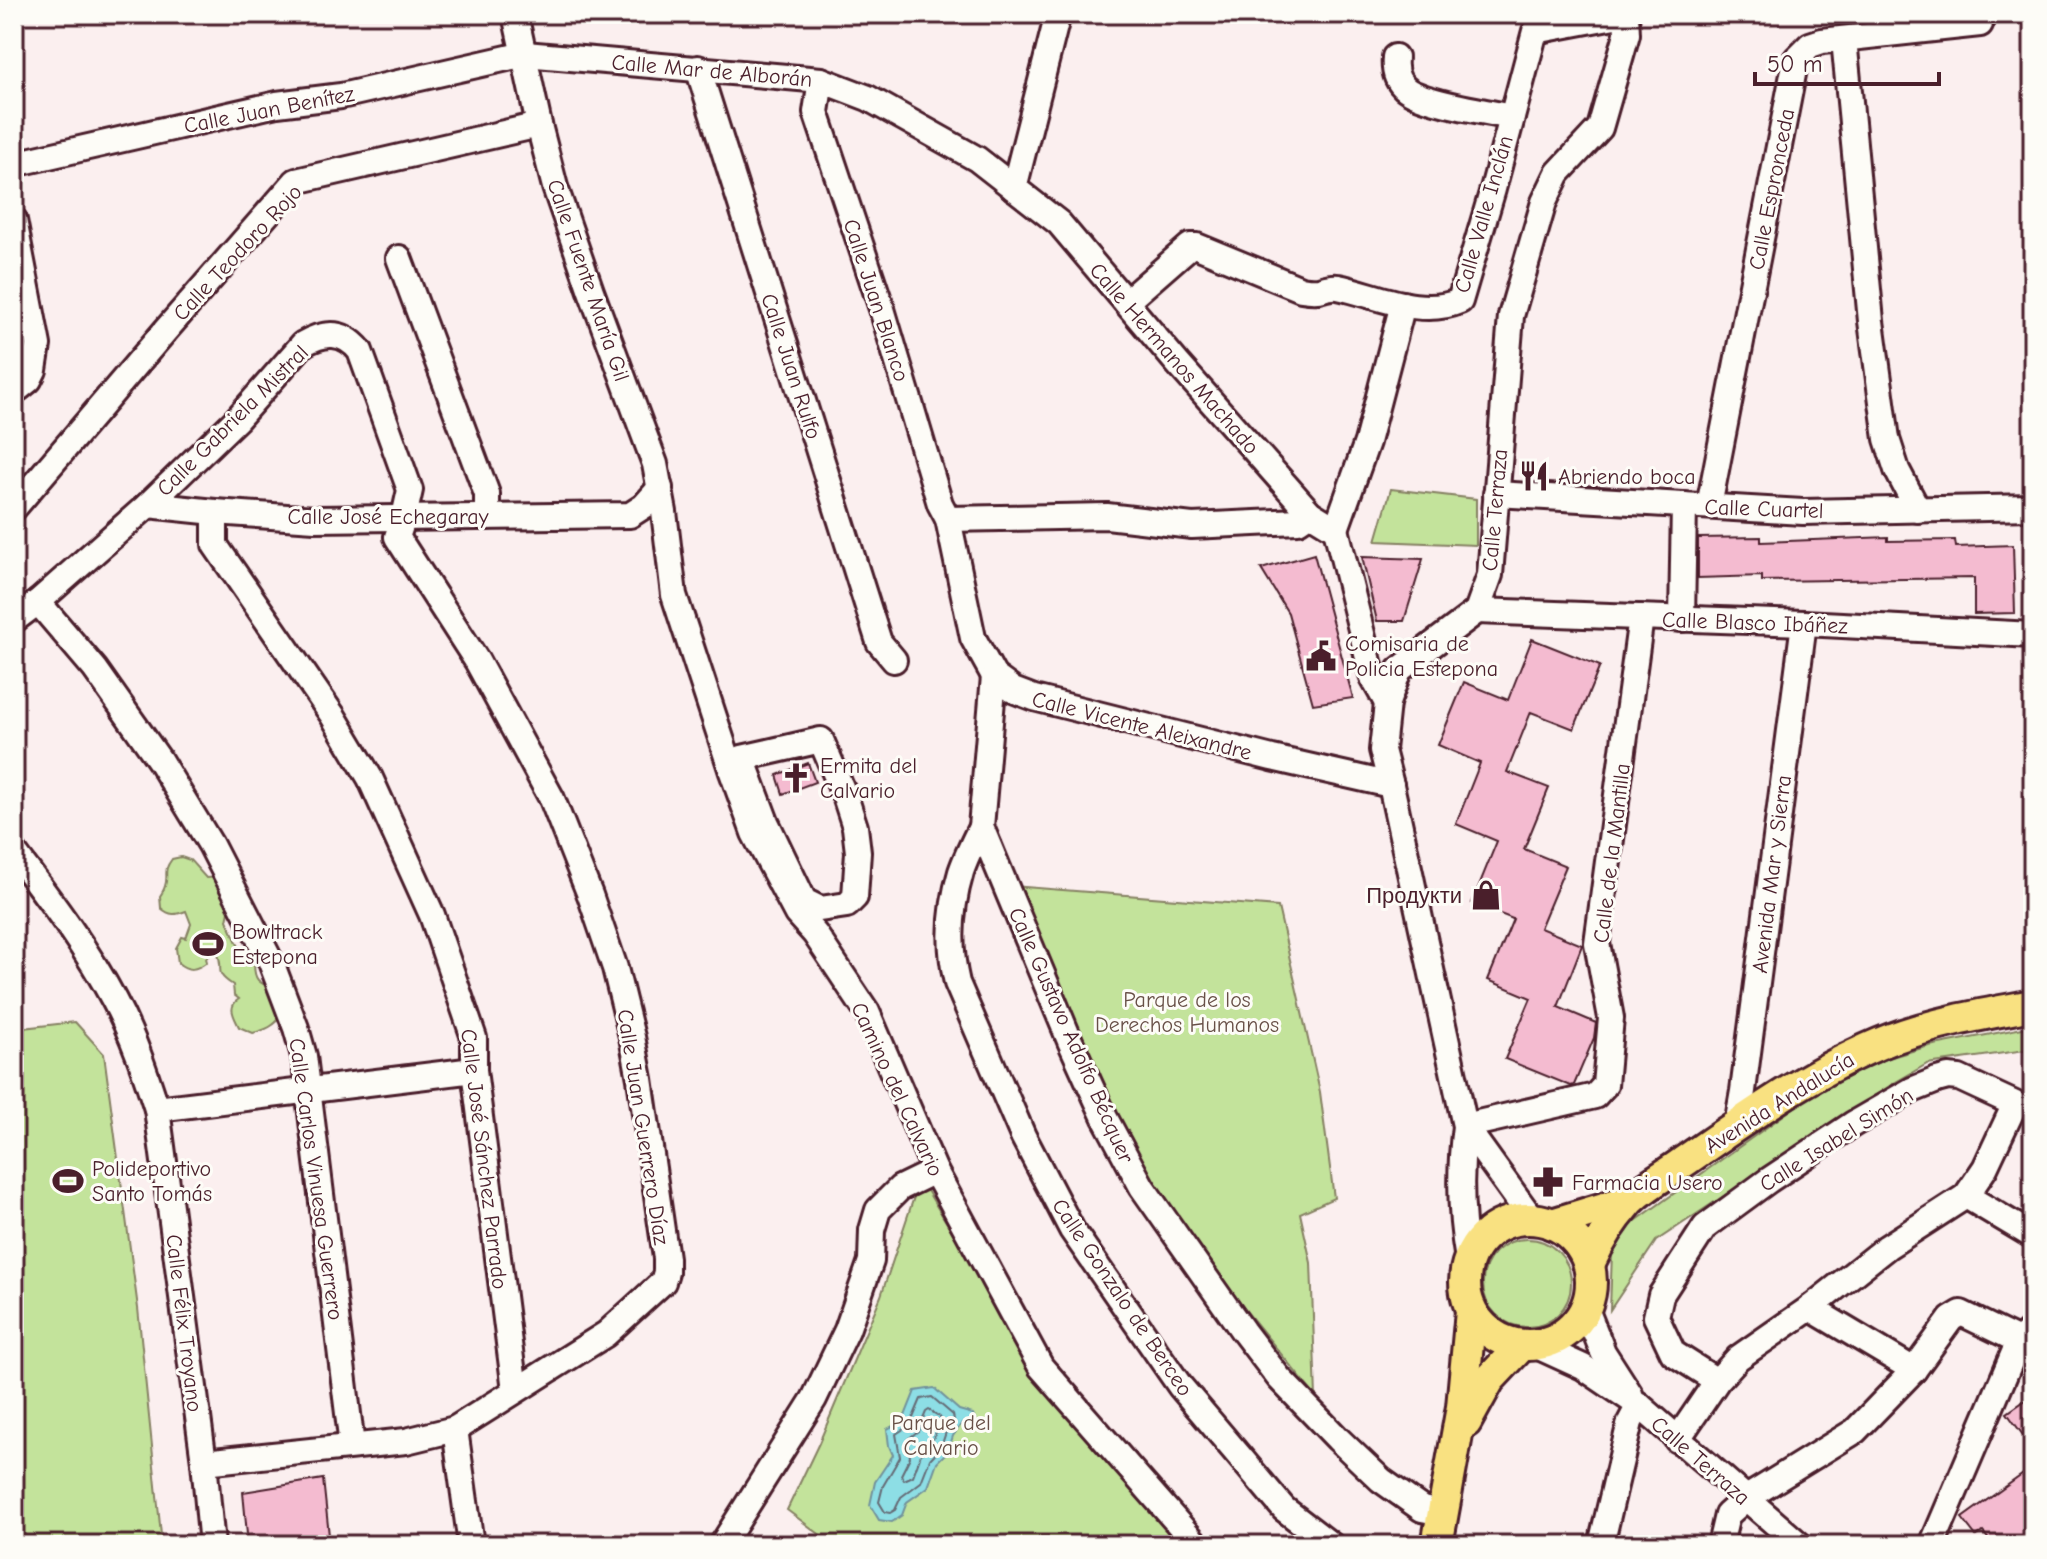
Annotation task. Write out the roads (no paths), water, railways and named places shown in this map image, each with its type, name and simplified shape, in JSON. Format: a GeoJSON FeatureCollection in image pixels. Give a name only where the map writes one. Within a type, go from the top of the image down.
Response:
{"type":"FeatureCollection","features":[{"type":"Feature","properties":{"kind":"main road","name":"Avenida Andalucía"},"geometry":{"type":"LineString","coordinates":[[1589,1264],[1597,1245],[1630,1200],[1737,1125],[1815,1076],[1855,1054],[1939,1023],[2033,1005]]}},
{"type":"Feature","properties":{"kind":"main road","name":"Avenida Andalucía"},"geometry":{"type":"LineString","coordinates":[[1542,1221],[1630,1200]]}},
{"type":"Feature","properties":{"kind":"main road"},"geometry":{"type":"LineString","coordinates":[[1512,1220],[1542,1221],[1569,1233],[1581,1247],[1589,1264],[1591,1295],[1577,1323],[1566,1333],[1552,1341],[1529,1346],[1502,1339],[1486,1329],[1471,1311],[1465,1295],[1464,1277],[1468,1260],[1478,1242],[1493,1229],[1512,1220]]}},
{"type":"Feature","properties":{"kind":"main road"},"geometry":{"type":"LineString","coordinates":[[1437,1545],[1457,1441],[1471,1311]]}},
{"type":"Feature","properties":{"kind":"main road"},"geometry":{"type":"LineString","coordinates":[[1457,1441],[1489,1380],[1529,1346]]}},
{"type":"Feature","properties":{"kind":"street","name":"Calle Fuente María Gil"},"geometry":{"type":"LineString","coordinates":[[515,14],[555,187],[655,464],[666,544]]}},
{"type":"Feature","properties":{"kind":"street"},"geometry":{"type":"LineString","coordinates":[[1014,188],[1058,14]]}},
{"type":"Feature","properties":{"kind":"street","name":"Calle Valle Inclán"},"geometry":{"type":"LineString","coordinates":[[1403,304],[1447,307],[1460,301],[1535,31],[1625,14]]}},
{"type":"Feature","properties":{"kind":"street","name":"Calle Terraza"},"geometry":{"type":"LineString","coordinates":[[1477,611],[1490,575],[1511,316],[1544,202],[1558,173],[1600,128],[1627,34],[1625,14]]}},
{"type":"Feature","properties":{"kind":"street","name":"Calle Espronceda"},"geometry":{"type":"LineString","coordinates":[[1709,506],[1796,59],[1810,45],[1822,41],[1980,24]]}},
{"type":"Feature","properties":{"kind":"street"},"geometry":{"type":"LineString","coordinates":[[1844,39],[1871,321],[1887,439],[1897,470],[1918,510]]}},
{"type":"Feature","properties":{"kind":"street","name":"Calle Mar de Alborán"},"geometry":{"type":"LineString","coordinates":[[525,54],[821,80],[868,98],[895,113],[977,159],[1014,188]]}},
{"type":"Feature","properties":{"kind":"street","name":"Calle Juan Benítez"},"geometry":{"type":"LineString","coordinates":[[14,164],[277,104],[341,96],[525,54]]}},
{"type":"Feature","properties":{"kind":"street"},"geometry":{"type":"LineString","coordinates":[[1395,57],[1394,69],[1401,85],[1415,96],[1512,117]]}},
{"type":"Feature","properties":{"kind":"street","name":"Calle Juan Rulfo"},"geometry":{"type":"LineString","coordinates":[[698,68],[879,642],[894,660]]}},
{"type":"Feature","properties":{"kind":"street","name":"Calle Juan Blanco"},"geometry":{"type":"LineString","coordinates":[[821,80],[816,112],[882,309],[940,504],[948,519]]}},
{"type":"Feature","properties":{"kind":"street","name":"Calle Teodoro Rojo"},"geometry":{"type":"LineString","coordinates":[[14,508],[296,181],[539,125]]}},
{"type":"Feature","properties":{"kind":"street","name":"Calle Hermanos Machado"},"geometry":{"type":"LineString","coordinates":[[1014,188],[1059,223],[1310,513],[1336,529]]}},
{"type":"Feature","properties":{"kind":"street"},"geometry":{"type":"LineString","coordinates":[[14,220],[38,345],[29,380],[14,390]]}},
{"type":"Feature","properties":{"kind":"street"},"geometry":{"type":"LineString","coordinates":[[1126,302],[1190,246],[1197,246],[1301,289],[1316,291],[1333,286],[1403,304],[1367,442],[1336,529],[1373,678],[1387,703]]}},
{"type":"Feature","properties":{"kind":"street"},"geometry":{"type":"LineString","coordinates":[[399,258],[487,494],[487,517]]}},
{"type":"Feature","properties":{"kind":"street","name":"Calle Gabriela Mistral"},"geometry":{"type":"LineString","coordinates":[[14,620],[148,505],[237,419],[303,344],[315,337],[339,335],[347,338],[360,351],[410,490],[404,517]]}},
{"type":"Feature","properties":{"kind":"street"},"geometry":{"type":"LineString","coordinates":[[660,488],[644,506],[630,515],[659,535],[666,544]]}},
{"type":"Feature","properties":{"kind":"street","name":"Calle Cuartel"},"geometry":{"type":"LineString","coordinates":[[1496,494],[1803,512],[2033,507]]}},
{"type":"Feature","properties":{"kind":"street","name":"Calle José Echegaray"},"geometry":{"type":"LineString","coordinates":[[148,505],[315,519],[630,515]]}},
{"type":"Feature","properties":{"kind":"street"},"geometry":{"type":"LineString","coordinates":[[1682,619],[1684,505]]}},
{"type":"Feature","properties":{"kind":"street","name":"Calle José Sánchez Parrado"},"geometry":{"type":"LineString","coordinates":[[215,512],[215,545],[333,716],[370,778],[432,915],[474,1038],[474,1070],[515,1390]]}},
{"type":"Feature","properties":{"kind":"street"},"geometry":{"type":"LineString","coordinates":[[994,676],[973,638],[948,519],[1107,516],[1192,526],[1298,521],[1310,513]]}},
{"type":"Feature","properties":{"kind":"street","name":"Calle Juan Guerrero Díaz"},"geometry":{"type":"LineString","coordinates":[[204,1462],[406,1441],[455,1429],[606,1334],[663,1282],[666,1272],[632,1037],[615,968],[590,895],[552,799],[477,661],[397,537],[404,517]]}},
{"type":"Feature","properties":{"kind":"street","name":"Camino del Calvario"},"geometry":{"type":"LineString","coordinates":[[666,544],[674,595],[754,833],[797,914],[815,934],[867,1012],[935,1171],[1041,1367],[1197,1545]]}},
{"type":"Feature","properties":{"kind":"street","name":"Calle Carlos Vinuesa Guerrero"},"geometry":{"type":"LineString","coordinates":[[38,602],[95,669],[160,761],[211,845],[271,962],[304,1056],[352,1446]]}},
{"type":"Feature","properties":{"kind":"street"},"geometry":{"type":"LineString","coordinates":[[1468,1260],[1461,1192],[1465,1126],[1382,750],[1387,703],[1399,670],[1477,611]]}},
{"type":"Feature","properties":{"kind":"street","name":"Calle Blasco Ibáñez"},"geometry":{"type":"LineString","coordinates":[[1477,611],[2033,635]]}},
{"type":"Feature","properties":{"kind":"street","name":"Calle de la Mantilla"},"geometry":{"type":"LineString","coordinates":[[1465,1126],[1595,1096],[1605,1085],[1611,1018],[1597,943],[1641,617]]}},
{"type":"Feature","properties":{"kind":"street","name":"Avenida Mar y Sierra"},"geometry":{"type":"LineString","coordinates":[[1737,1125],[1804,623]]}},
{"type":"Feature","properties":{"kind":"street","name":"Calle Vicente Aleixandre"},"geometry":{"type":"LineString","coordinates":[[994,676],[1013,690],[1034,698],[1391,785]]}},
{"type":"Feature","properties":{"kind":"street","name":"Calle Gustavo Adolfo Bécquer"},"geometry":{"type":"LineString","coordinates":[[994,676],[981,827],[1070,1041],[1105,1118],[1142,1187],[1279,1378],[1381,1480],[1422,1509],[1443,1513]]}},
{"type":"Feature","properties":{"kind":"street"},"geometry":{"type":"LineString","coordinates":[[821,740],[855,827],[858,852],[855,897],[847,905],[820,909],[804,901],[766,822],[742,758],[821,740]]}},
{"type":"Feature","properties":{"kind":"street","name":"Calle Gonzalo de Berceo"},"geometry":{"type":"LineString","coordinates":[[981,827],[961,871],[953,907],[950,939],[953,964],[957,983],[1023,1136],[1072,1230],[1180,1386],[1284,1509],[1331,1545]]}},
{"type":"Feature","properties":{"kind":"street","name":"Calle Félix Troyano"},"geometry":{"type":"LineString","coordinates":[[14,852],[72,929],[115,1001],[139,1055],[157,1109],[204,1462],[212,1545]]}},
{"type":"Feature","properties":{"kind":"street"},"geometry":{"type":"LineString","coordinates":[[157,1109],[474,1070]]}},
{"type":"Feature","properties":{"kind":"street","name":"Calle Isabel Simón"},"geometry":{"type":"LineString","coordinates":[[1677,1440],[1717,1381],[1738,1358],[1810,1308],[1887,1247],[1966,1196],[1985,1168],[2015,1104],[1959,1078],[1948,1077],[1912,1090],[1853,1124],[1705,1227],[1661,1295],[1656,1317],[1673,1353],[1717,1381]]}},
{"type":"Feature","properties":{"kind":"street"},"geometry":{"type":"LineString","coordinates":[[1465,1126],[1542,1221]]}},
{"type":"Feature","properties":{"kind":"street"},"geometry":{"type":"LineString","coordinates":[[722,1545],[814,1399],[847,1330],[871,1261],[872,1230],[878,1210],[900,1188],[935,1171]]}},
{"type":"Feature","properties":{"kind":"street"},"geometry":{"type":"LineString","coordinates":[[1966,1196],[2033,1236]]}},
{"type":"Feature","properties":{"kind":"street"},"geometry":{"type":"LineString","coordinates":[[1810,1308],[1914,1370]]}},
{"type":"Feature","properties":{"kind":"street","name":"Calle Terraza"},"geometry":{"type":"LineString","coordinates":[[1586,1309],[1603,1352],[1639,1405],[1800,1545]]}},
{"type":"Feature","properties":{"kind":"street"},"geometry":{"type":"LineString","coordinates":[[1720,1545],[1727,1515],[1745,1499],[1855,1431],[1914,1370],[1951,1319],[1961,1313],[2026,1335],[1932,1545]]}},
{"type":"Feature","properties":{"kind":"street","name":"Calle Terraza"},"geometry":{"type":"LineString","coordinates":[[1529,1346],[1583,1367],[1639,1405]]}},
{"type":"Feature","properties":{"kind":"street"},"geometry":{"type":"LineString","coordinates":[[1601,1545],[1630,1422],[1639,1405]]}},
{"type":"Feature","properties":{"kind":"street"},"geometry":{"type":"LineString","coordinates":[[455,1429],[471,1545]]}},
{"type":"Feature","properties":{"kind":"water"},"geometry":{"type":"Polygon","coordinates":[[[934,1388],[959,1410],[973,1414],[976,1421],[962,1423],[948,1451],[937,1462],[928,1487],[907,1502],[902,1515],[892,1522],[879,1520],[870,1505],[875,1482],[893,1455],[887,1429],[903,1421],[915,1391],[934,1388]]]}},
{"type":"Feature","properties":{"kind":"place","name":"Abriendo boca"},"geometry":{"type":"Point","coordinates":[1534,476]}},
{"type":"Feature","properties":{"kind":"place","name":"Comisaria de Policia Estepona"},"geometry":{"type":"Point","coordinates":[1321,656]}},
{"type":"Feature","properties":{"kind":"place","name":"Ermita del Calvario"},"geometry":{"type":"Point","coordinates":[796,778]}},
{"type":"Feature","properties":{"kind":"place","name":"Продукти"},"geometry":{"type":"Point","coordinates":[1486,895]}},
{"type":"Feature","properties":{"kind":"place","name":"Bowltrack Estepona"},"geometry":{"type":"Point","coordinates":[208,944]}},
{"type":"Feature","properties":{"kind":"place","name":"Polideportivo Santo Tomás"},"geometry":{"type":"Point","coordinates":[68,1181]}},
{"type":"Feature","properties":{"kind":"place","name":"Farmacia Usero"},"geometry":{"type":"Point","coordinates":[1548,1182]}},
{"type":"Feature","properties":{"kind":"park label","name":"Parque de los Derechos Humanos"},"geometry":{"type":"Point","coordinates":[1187,1012]}},
{"type":"Feature","properties":{"kind":"park label","name":"Parque del Calvario"},"geometry":{"type":"Point","coordinates":[941,1434]}}]}
